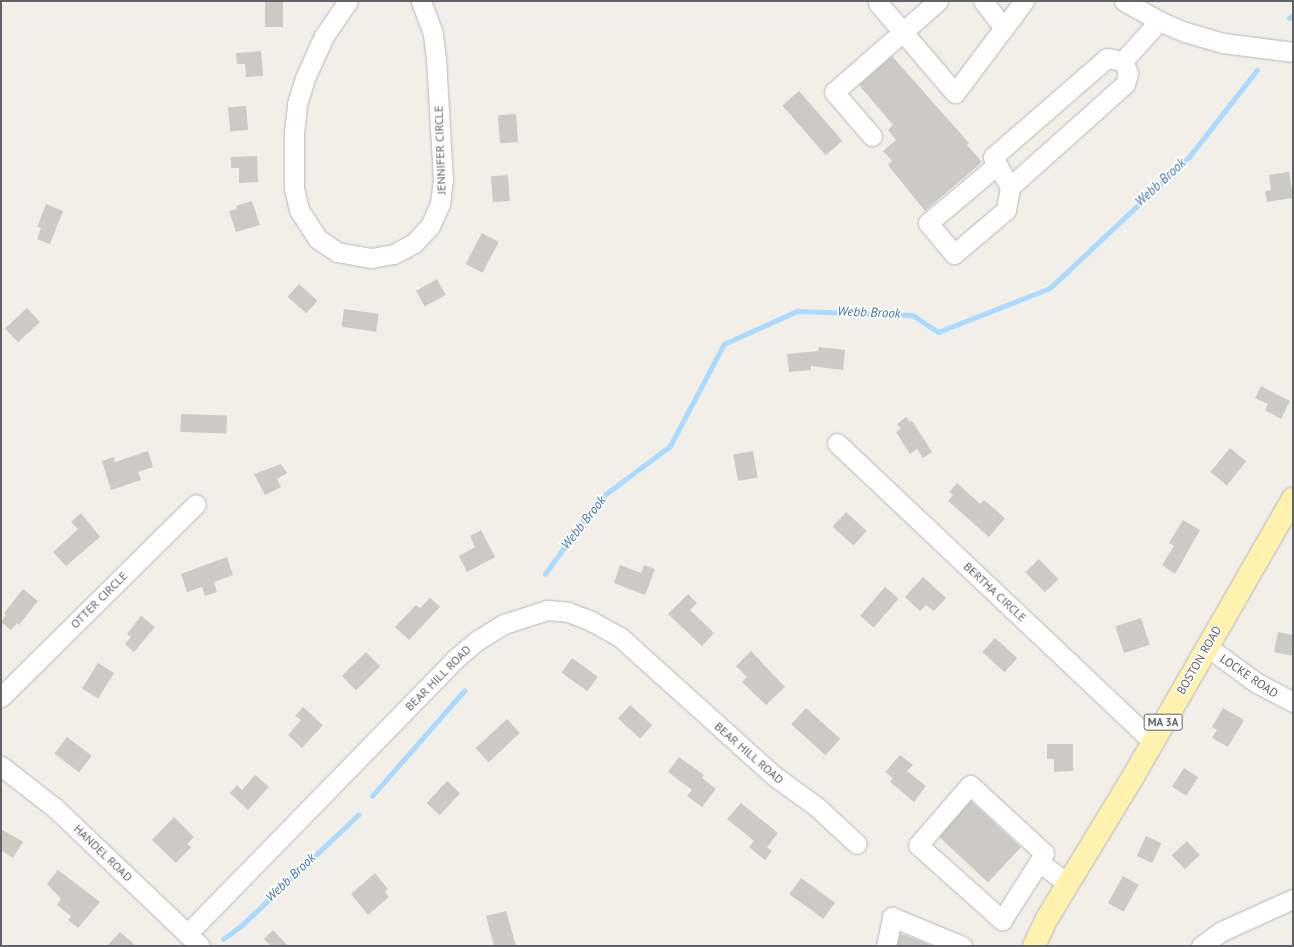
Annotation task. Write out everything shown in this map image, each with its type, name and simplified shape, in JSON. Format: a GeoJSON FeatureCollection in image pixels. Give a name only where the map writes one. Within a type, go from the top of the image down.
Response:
{"type":"FeatureCollection","features":[{"type":"Feature","properties":{"kind":"main road","name":"BOSTON ROAD"},"geometry":{"type":"LineString","coordinates":[[1034,946],[1068,884],[1293,499]]}},
{"type":"Feature","properties":{"kind":"street","name":"JENNIFER CIRCLE"},"geometry":{"type":"LineString","coordinates":[[348,1],[324,36],[303,85],[294,133],[294,188],[299,210],[318,239],[337,252],[371,258],[394,254],[414,243],[430,226],[440,204],[443,180],[436,59],[433,33],[421,1]]}},
{"type":"Feature","properties":{"kind":"street"},"geometry":{"type":"LineString","coordinates":[[872,136],[834,92],[938,1]]}},
{"type":"Feature","properties":{"kind":"street"},"geometry":{"type":"LineString","coordinates":[[984,1],[1004,28]]}},
{"type":"Feature","properties":{"kind":"street"},"geometry":{"type":"LineString","coordinates":[[878,4],[955,93],[1024,1]]}},
{"type":"Feature","properties":{"kind":"street"},"geometry":{"type":"LineString","coordinates":[[1124,1],[1159,21],[1185,32],[1222,43],[1293,52]]}},
{"type":"Feature","properties":{"kind":"street"},"geometry":{"type":"LineString","coordinates":[[1123,61],[1159,21]]}},
{"type":"Feature","properties":{"kind":"street"},"geometry":{"type":"LineString","coordinates":[[1010,187],[993,157],[1107,58],[1123,61]]}},
{"type":"Feature","properties":{"kind":"street"},"geometry":{"type":"LineString","coordinates":[[997,165],[928,223],[954,254],[1006,210],[1010,187],[1125,84],[1128,72],[1123,61]]}},
{"type":"Feature","properties":{"kind":"street","name":"BERTHA CIRCLE"},"geometry":{"type":"LineString","coordinates":[[837,443],[1152,741]]}},
{"type":"Feature","properties":{"kind":"street","name":"OTTER CIRCLE"},"geometry":{"type":"LineString","coordinates":[[1,697],[196,504]]}},
{"type":"Feature","properties":{"kind":"street","name":"BEAR HILL ROAD"},"geometry":{"type":"LineString","coordinates":[[194,940],[455,659],[478,640],[504,624],[548,610],[568,612],[591,620],[620,637],[773,775],[817,807],[858,844]]}},
{"type":"Feature","properties":{"kind":"street","name":"LOCKE ROAD"},"geometry":{"type":"LineString","coordinates":[[1206,646],[1257,683],[1293,702]]}},
{"type":"Feature","properties":{"kind":"street","name":"HANDEL ROAD"},"geometry":{"type":"LineString","coordinates":[[1,766],[55,808],[194,940]]}},
{"type":"Feature","properties":{"kind":"street"},"geometry":{"type":"LineString","coordinates":[[970,785],[1044,853],[1039,862],[1002,920],[918,845],[970,785]]}},
{"type":"Feature","properties":{"kind":"street"},"geometry":{"type":"LineString","coordinates":[[1039,862],[1068,884]]}},
{"type":"Feature","properties":{"kind":"street"},"geometry":{"type":"LineString","coordinates":[[1201,946],[1222,931],[1293,899]]}},
{"type":"Feature","properties":{"kind":"street"},"geometry":{"type":"LineString","coordinates":[[886,946],[892,916],[962,946]]}},
{"type":"Feature","properties":{"kind":"building"},"geometry":{"type":"Polygon","coordinates":[[[265,1],[283,1],[283,27],[265,27],[265,1]]]}},
{"type":"Feature","properties":{"kind":"building"},"geometry":{"type":"Polygon","coordinates":[[[261,51],[263,76],[246,77],[245,64],[237,64],[236,53],[261,51]]]}},
{"type":"Feature","properties":{"kind":"building"},"geometry":{"type":"Polygon","coordinates":[[[892,56],[969,143],[967,145],[982,162],[925,211],[888,165],[892,161],[883,151],[896,140],[888,130],[893,125],[859,85],[892,56]]]}},
{"type":"Feature","properties":{"kind":"building"},"geometry":{"type":"Polygon","coordinates":[[[799,91],[842,141],[826,155],[782,105],[799,91]]]}},
{"type":"Feature","properties":{"kind":"building"},"geometry":{"type":"Polygon","coordinates":[[[246,106],[248,130],[230,131],[228,108],[246,106]]]}},
{"type":"Feature","properties":{"kind":"building"},"geometry":{"type":"Polygon","coordinates":[[[516,114],[518,142],[500,143],[498,115],[516,114]]]}},
{"type":"Feature","properties":{"kind":"building"},"geometry":{"type":"Polygon","coordinates":[[[257,156],[258,182],[239,183],[239,168],[231,168],[231,157],[257,156]]]}},
{"type":"Feature","properties":{"kind":"building"},"geometry":{"type":"Polygon","coordinates":[[[1289,172],[1293,198],[1267,202],[1265,191],[1271,190],[1269,175],[1289,172]]]}},
{"type":"Feature","properties":{"kind":"building"},"geometry":{"type":"Polygon","coordinates":[[[508,175],[510,201],[493,202],[491,176],[508,175]]]}},
{"type":"Feature","properties":{"kind":"building"},"geometry":{"type":"Polygon","coordinates":[[[252,201],[260,225],[236,232],[229,211],[237,209],[236,206],[252,201]]]}},
{"type":"Feature","properties":{"kind":"building"},"geometry":{"type":"Polygon","coordinates":[[[46,204],[63,211],[50,244],[37,239],[41,228],[37,227],[46,204]]]}},
{"type":"Feature","properties":{"kind":"building"},"geometry":{"type":"Polygon","coordinates":[[[482,233],[499,242],[482,273],[466,264],[482,233]]]}},
{"type":"Feature","properties":{"kind":"building"},"geometry":{"type":"Polygon","coordinates":[[[437,279],[446,295],[425,306],[416,291],[437,279]]]}},
{"type":"Feature","properties":{"kind":"building"},"geometry":{"type":"Polygon","coordinates":[[[299,284],[318,301],[306,313],[288,297],[299,284]]]}},
{"type":"Feature","properties":{"kind":"building"},"geometry":{"type":"Polygon","coordinates":[[[27,308],[40,322],[18,342],[5,328],[27,308]]]}},
{"type":"Feature","properties":{"kind":"building"},"geometry":{"type":"Polygon","coordinates":[[[344,309],[379,314],[376,332],[341,327],[344,309]]]}},
{"type":"Feature","properties":{"kind":"building"},"geometry":{"type":"Polygon","coordinates":[[[819,347],[845,350],[843,370],[811,366],[811,370],[789,372],[787,354],[818,351],[819,347]]]}},
{"type":"Feature","properties":{"kind":"building"},"geometry":{"type":"Polygon","coordinates":[[[1261,386],[1290,401],[1281,419],[1265,410],[1268,404],[1255,398],[1261,386]]]}},
{"type":"Feature","properties":{"kind":"building"},"geometry":{"type":"Polygon","coordinates":[[[181,414],[227,416],[226,434],[180,432],[181,414]]]}},
{"type":"Feature","properties":{"kind":"building"},"geometry":{"type":"Polygon","coordinates":[[[906,417],[910,422],[912,421],[932,452],[923,458],[917,449],[910,454],[896,432],[901,429],[897,424],[906,417]]]}},
{"type":"Feature","properties":{"kind":"building"},"geometry":{"type":"Polygon","coordinates":[[[1230,448],[1246,461],[1227,485],[1210,472],[1230,448]]]}},
{"type":"Feature","properties":{"kind":"building"},"geometry":{"type":"Polygon","coordinates":[[[148,451],[153,467],[138,472],[141,480],[111,490],[102,461],[114,457],[115,462],[148,451]]]}},
{"type":"Feature","properties":{"kind":"building"},"geometry":{"type":"Polygon","coordinates":[[[753,451],[758,478],[738,481],[733,454],[753,451]]]}},
{"type":"Feature","properties":{"kind":"building"},"geometry":{"type":"Polygon","coordinates":[[[281,464],[287,473],[277,479],[281,487],[265,495],[254,474],[281,464]]]}},
{"type":"Feature","properties":{"kind":"building"},"geometry":{"type":"Polygon","coordinates":[[[957,483],[980,504],[984,500],[1005,518],[989,537],[948,501],[953,495],[949,492],[957,483]]]}},
{"type":"Feature","properties":{"kind":"building"},"geometry":{"type":"Polygon","coordinates":[[[846,512],[867,531],[853,546],[833,527],[846,512]]]}},
{"type":"Feature","properties":{"kind":"building"},"geometry":{"type":"Polygon","coordinates":[[[81,513],[100,537],[66,566],[53,552],[78,529],[71,522],[81,513]]]}},
{"type":"Feature","properties":{"kind":"building"},"geometry":{"type":"Polygon","coordinates":[[[1183,520],[1200,530],[1175,574],[1162,565],[1174,546],[1169,543],[1183,520]]]}},
{"type":"Feature","properties":{"kind":"building"},"geometry":{"type":"Polygon","coordinates":[[[481,530],[495,557],[467,572],[459,556],[475,547],[470,536],[481,530]]]}},
{"type":"Feature","properties":{"kind":"building"},"geometry":{"type":"Polygon","coordinates":[[[227,557],[233,575],[214,582],[217,592],[205,596],[202,587],[187,592],[181,574],[227,557]]]}},
{"type":"Feature","properties":{"kind":"building"},"geometry":{"type":"Polygon","coordinates":[[[1039,559],[1058,579],[1045,592],[1025,572],[1039,559]]]}},
{"type":"Feature","properties":{"kind":"building"},"geometry":{"type":"Polygon","coordinates":[[[620,565],[641,573],[644,565],[655,569],[645,595],[614,583],[620,565]]]}},
{"type":"Feature","properties":{"kind":"building"},"geometry":{"type":"Polygon","coordinates":[[[923,577],[946,598],[934,611],[926,605],[920,611],[905,597],[923,577]]]}},
{"type":"Feature","properties":{"kind":"building"},"geometry":{"type":"Polygon","coordinates":[[[885,587],[899,599],[874,627],[860,616],[885,587]]]}},
{"type":"Feature","properties":{"kind":"building"},"geometry":{"type":"Polygon","coordinates":[[[23,589],[38,601],[19,625],[17,623],[11,630],[1,622],[6,615],[4,613],[23,589]]]}},
{"type":"Feature","properties":{"kind":"building"},"geometry":{"type":"Polygon","coordinates":[[[688,594],[697,603],[690,610],[714,633],[702,646],[668,614],[688,594]]]}},
{"type":"Feature","properties":{"kind":"building"},"geometry":{"type":"Polygon","coordinates":[[[430,598],[440,607],[409,640],[395,627],[416,605],[420,608],[430,598]]]}},
{"type":"Feature","properties":{"kind":"building"},"geometry":{"type":"Polygon","coordinates":[[[141,616],[155,627],[134,652],[125,644],[131,637],[127,634],[141,616]]]}},
{"type":"Feature","properties":{"kind":"building"},"geometry":{"type":"Polygon","coordinates":[[[1141,618],[1150,645],[1124,653],[1115,626],[1141,618]]]}},
{"type":"Feature","properties":{"kind":"building"},"geometry":{"type":"Polygon","coordinates":[[[1278,632],[1293,635],[1293,656],[1274,652],[1278,632]]]}},
{"type":"Feature","properties":{"kind":"building"},"geometry":{"type":"Polygon","coordinates":[[[995,638],[1017,658],[1005,672],[982,652],[995,638]]]}},
{"type":"Feature","properties":{"kind":"building"},"geometry":{"type":"Polygon","coordinates":[[[751,651],[785,687],[766,705],[742,682],[747,677],[736,666],[751,651]]]}},
{"type":"Feature","properties":{"kind":"building"},"geometry":{"type":"Polygon","coordinates":[[[366,652],[380,666],[356,690],[342,676],[366,652]]]}},
{"type":"Feature","properties":{"kind":"building"},"geometry":{"type":"Polygon","coordinates":[[[572,658],[598,677],[587,691],[561,673],[572,658]]]}},
{"type":"Feature","properties":{"kind":"building"},"geometry":{"type":"Polygon","coordinates":[[[98,663],[114,673],[98,699],[82,688],[98,663]]]}},
{"type":"Feature","properties":{"kind":"building"},"geometry":{"type":"Polygon","coordinates":[[[630,705],[652,725],[640,738],[618,718],[630,705]]]}},
{"type":"Feature","properties":{"kind":"building"},"geometry":{"type":"Polygon","coordinates":[[[303,707],[323,725],[302,748],[288,735],[301,720],[295,716],[303,707]]]}},
{"type":"Feature","properties":{"kind":"building"},"geometry":{"type":"Polygon","coordinates":[[[806,708],[840,739],[825,755],[791,724],[806,708]]]}},
{"type":"Feature","properties":{"kind":"building"},"geometry":{"type":"Polygon","coordinates":[[[1223,708],[1244,720],[1228,747],[1212,738],[1217,730],[1212,727],[1223,708]]]}},
{"type":"Feature","properties":{"kind":"building"},"geometry":{"type":"Polygon","coordinates":[[[507,719],[520,733],[489,762],[476,748],[507,719]]]}},
{"type":"Feature","properties":{"kind":"building"},"geometry":{"type":"Polygon","coordinates":[[[67,737],[92,756],[79,772],[54,754],[67,737]]]}},
{"type":"Feature","properties":{"kind":"building"},"geometry":{"type":"Polygon","coordinates":[[[1047,744],[1073,744],[1073,771],[1054,772],[1054,759],[1047,759],[1047,744]]]}},
{"type":"Feature","properties":{"kind":"building"},"geometry":{"type":"Polygon","coordinates":[[[900,755],[913,765],[907,771],[926,786],[914,802],[890,782],[893,778],[885,772],[900,755]]]}},
{"type":"Feature","properties":{"kind":"building"},"geometry":{"type":"Polygon","coordinates":[[[679,757],[704,775],[702,778],[716,789],[702,807],[687,796],[692,790],[668,772],[679,757]]]}},
{"type":"Feature","properties":{"kind":"building"},"geometry":{"type":"Polygon","coordinates":[[[1184,768],[1198,777],[1186,796],[1172,786],[1184,768]]]}},
{"type":"Feature","properties":{"kind":"building"},"geometry":{"type":"Polygon","coordinates":[[[255,775],[269,787],[248,810],[230,793],[237,785],[242,790],[255,775]]]}},
{"type":"Feature","properties":{"kind":"building"},"geometry":{"type":"Polygon","coordinates":[[[447,781],[460,793],[440,815],[427,803],[447,781]]]}},
{"type":"Feature","properties":{"kind":"building"},"geometry":{"type":"Polygon","coordinates":[[[971,801],[1021,847],[988,882],[938,836],[971,801]]]}},
{"type":"Feature","properties":{"kind":"building"},"geometry":{"type":"Polygon","coordinates":[[[741,803],[778,833],[767,847],[772,851],[765,860],[749,847],[754,841],[727,819],[741,803]]]}},
{"type":"Feature","properties":{"kind":"building"},"geometry":{"type":"Polygon","coordinates":[[[174,817],[194,837],[187,844],[191,847],[176,863],[152,840],[174,817]]]}},
{"type":"Feature","properties":{"kind":"building"},"geometry":{"type":"Polygon","coordinates":[[[1,829],[23,842],[13,858],[1,850],[1,829]]]}},
{"type":"Feature","properties":{"kind":"building"},"geometry":{"type":"Polygon","coordinates":[[[1146,836],[1161,843],[1152,863],[1137,856],[1146,836]]]}},
{"type":"Feature","properties":{"kind":"building"},"geometry":{"type":"Polygon","coordinates":[[[1187,841],[1200,855],[1185,869],[1172,855],[1187,841]]]}},
{"type":"Feature","properties":{"kind":"building"},"geometry":{"type":"Polygon","coordinates":[[[58,870],[100,902],[78,928],[68,920],[71,916],[57,905],[61,899],[47,884],[58,870]]]}},
{"type":"Feature","properties":{"kind":"building"},"geometry":{"type":"Polygon","coordinates":[[[375,873],[388,889],[385,892],[389,897],[368,915],[351,894],[375,873]]]}},
{"type":"Feature","properties":{"kind":"building"},"geometry":{"type":"Polygon","coordinates":[[[1123,876],[1139,885],[1124,912],[1108,903],[1123,876]]]}},
{"type":"Feature","properties":{"kind":"building"},"geometry":{"type":"Polygon","coordinates":[[[801,878],[835,903],[823,919],[789,894],[801,878]]]}},
{"type":"Feature","properties":{"kind":"building"},"geometry":{"type":"Polygon","coordinates":[[[506,911],[516,946],[494,946],[486,916],[506,911]]]}},
{"type":"Feature","properties":{"kind":"building"},"geometry":{"type":"Polygon","coordinates":[[[273,930],[288,946],[271,946],[264,939],[273,930]]]}},
{"type":"Feature","properties":{"kind":"building"},"geometry":{"type":"Polygon","coordinates":[[[120,932],[136,946],[107,946],[120,932]]]}},
{"type":"Feature","properties":{"kind":"building"},"geometry":{"type":"Polygon","coordinates":[[[900,934],[908,936],[932,946],[897,946],[900,934]]]}},
{"type":"Feature","properties":{"kind":"waterway","name":"Webb Brook"},"geometry":{"type":"LineString","coordinates":[[1289,18],[1293,15]]}},
{"type":"Feature","properties":{"kind":"waterway","name":"Webb Brook"},"geometry":{"type":"LineString","coordinates":[[545,574],[599,499],[670,446],[724,344],[797,311],[913,315],[938,332],[1050,288],[1189,157],[1257,70]]}},
{"type":"Feature","properties":{"kind":"waterway","name":"Webb Brook"},"geometry":{"type":"LineString","coordinates":[[372,796],[464,691]]}},
{"type":"Feature","properties":{"kind":"waterway","name":"Webb Brook"},"geometry":{"type":"LineString","coordinates":[[223,939],[242,925],[358,815]]}}]}
